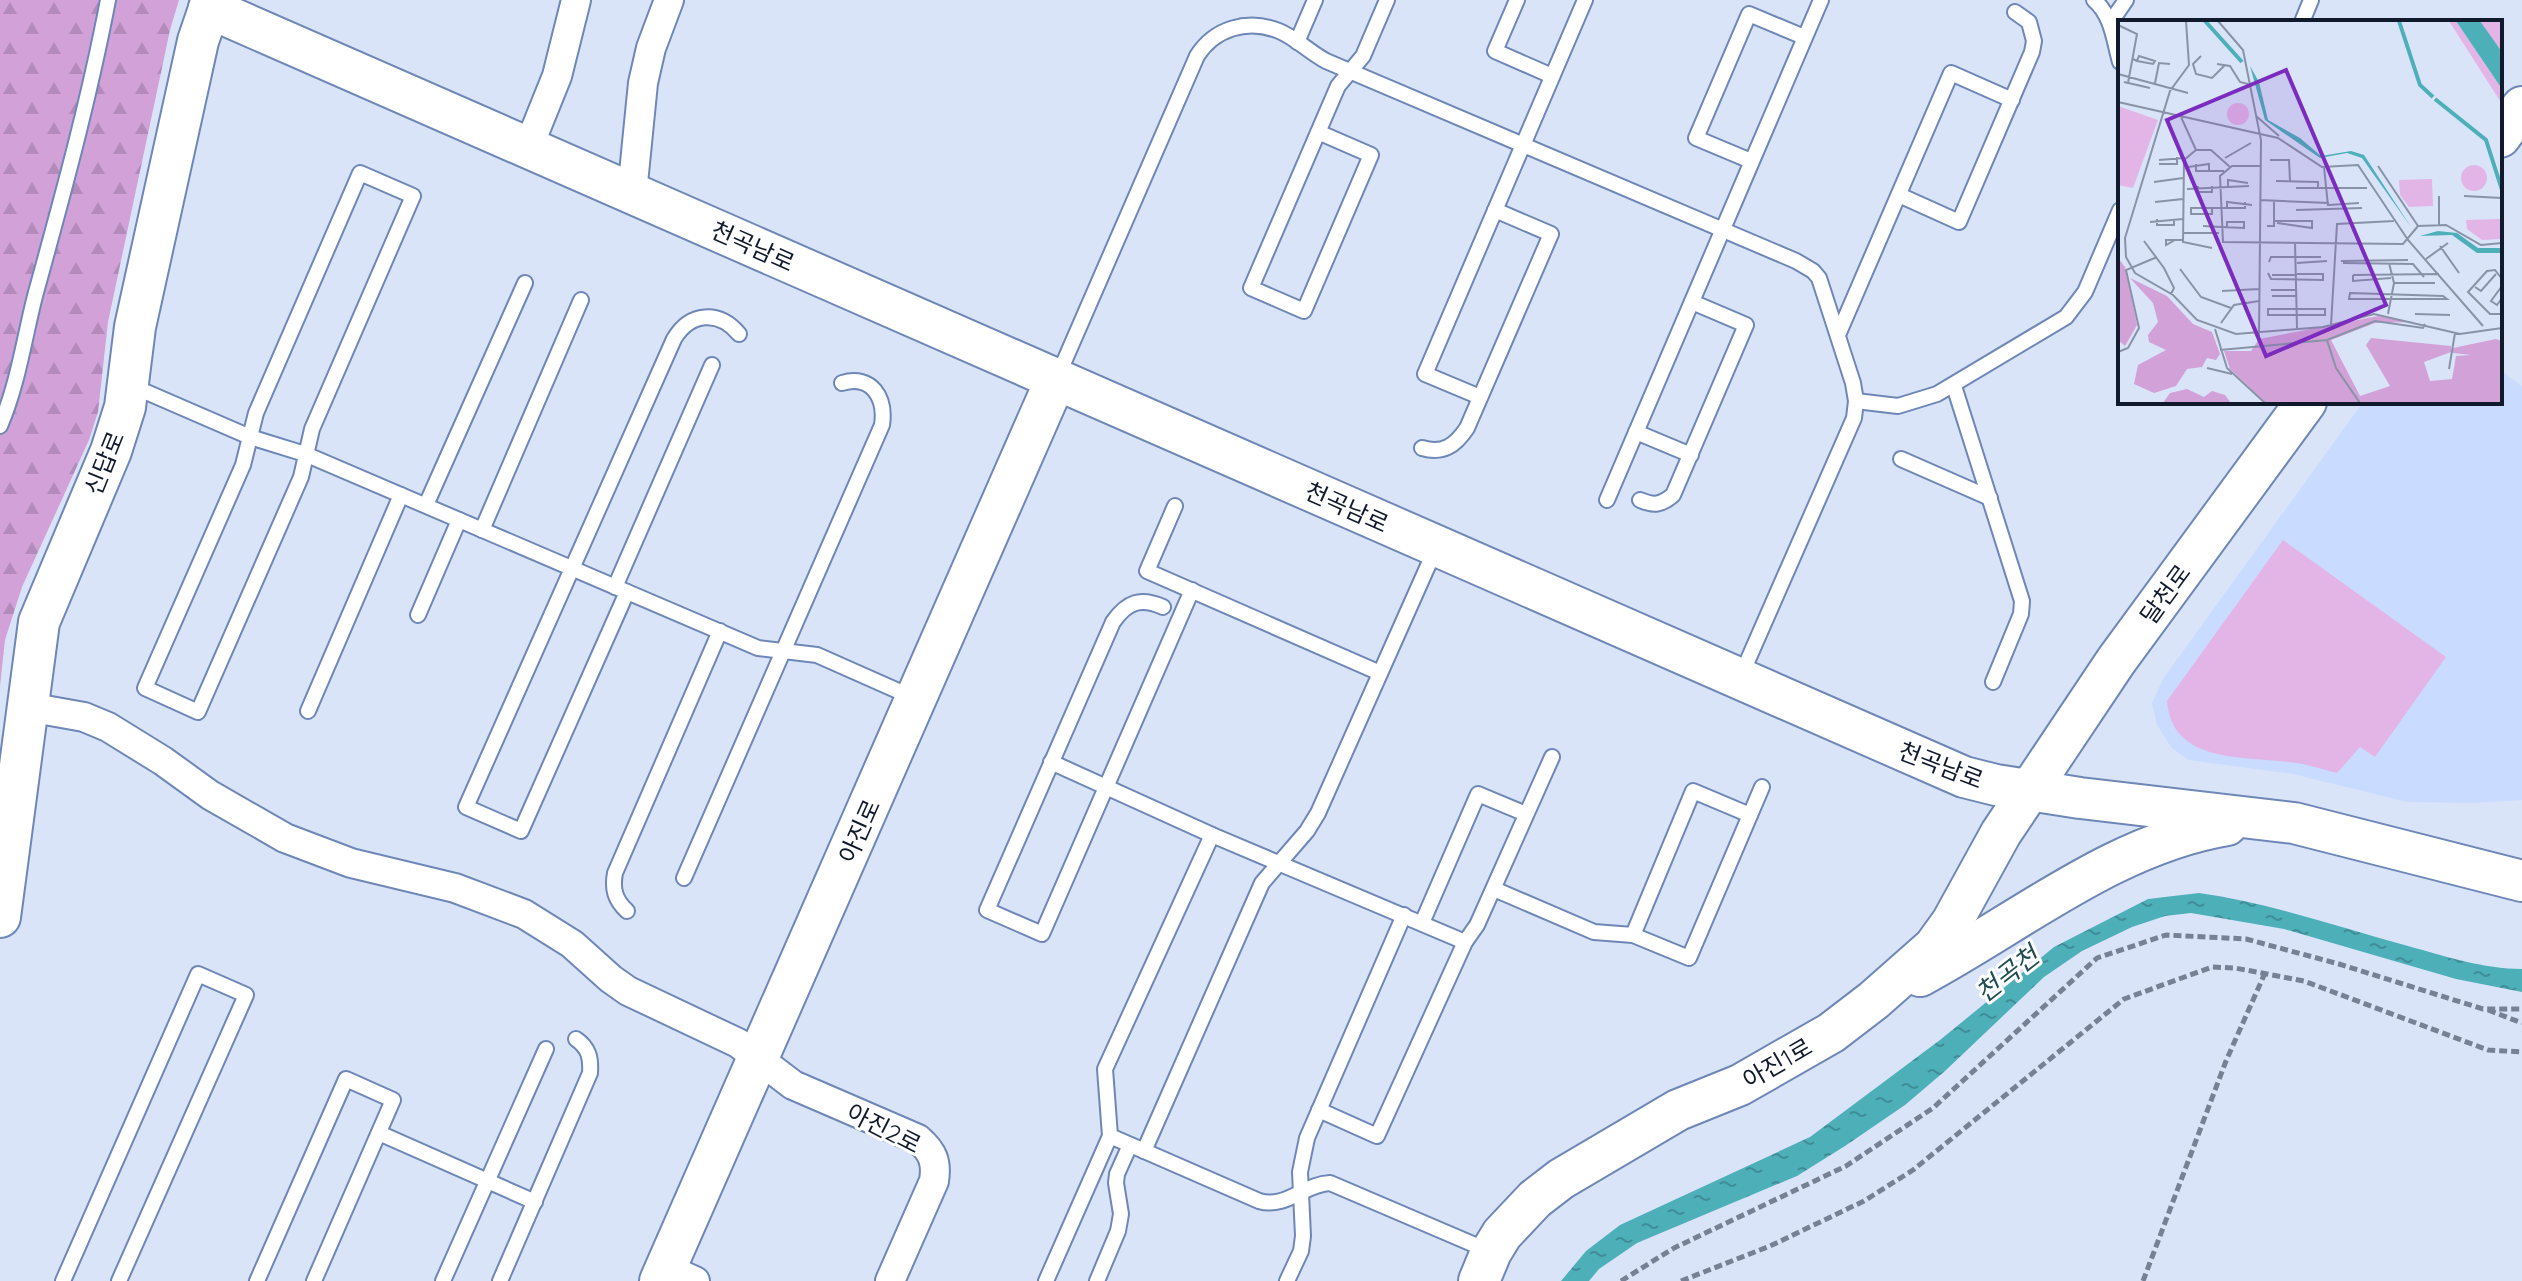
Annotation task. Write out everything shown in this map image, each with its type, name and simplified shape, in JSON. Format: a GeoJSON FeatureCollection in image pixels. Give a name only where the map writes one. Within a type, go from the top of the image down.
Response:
{"type":"FeatureCollection","features":[{"type":"Feature","properties":{"kind":"street"},"geometry":{"type":"LineString","coordinates":[[528,148],[557,76],[576,0]]}},
{"type":"Feature","properties":{"kind":"street"},"geometry":{"type":"LineString","coordinates":[[632,193],[643,83],[651,48],[669,0]]}},
{"type":"Feature","properties":{"kind":"street","name":"천곡남로"},"geometry":{"type":"LineString","coordinates":[[211,4],[528,148],[1964,777],[2029,790],[2169,810],[2261,819],[2328,831],[2522,881]]}},
{"type":"Feature","properties":{"kind":"street","name":"신답로"},"geometry":{"type":"LineString","coordinates":[[0,917],[39,622],[111,451],[125,407],[135,327],[192,66],[211,4]]}},
{"type":"Feature","properties":{"kind":"street"},"geometry":{"type":"LineString","coordinates":[[2502,134],[2522,107]]}},
{"type":"Feature","properties":{"kind":"street","name":"아진로"},"geometry":{"type":"LineString","coordinates":[[674,1277],[758,1058],[1056,379]]}},
{"type":"Feature","properties":{"kind":"street","name":"달천로"},"geometry":{"type":"LineString","coordinates":[[2029,790],[2116,661],[2305,404]]}},
{"type":"Feature","properties":{"kind":"street","name":"아진2로"},"geometry":{"type":"LineString","coordinates":[[28,707],[84,717],[108,727],[247,818],[314,850],[351,863],[455,888],[510,907],[572,944],[628,991],[722,1034],[793,1085],[918,1139],[934,1156],[934,1181],[890,1281]]}},
{"type":"Feature","properties":{"kind":"street","name":"아진1로"},"geometry":{"type":"LineString","coordinates":[[1485,1266],[1514,1220],[1561,1179],[1678,1110],[1740,1085],[1831,1033],[1874,1000],[1943,936],[2029,790]]}},
{"type":"Feature","properties":{"kind":"street"},"geometry":{"type":"LineString","coordinates":[[1874,1000],[1942,964],[2079,882],[2142,851],[2204,830],[2261,819]]}},
{"type":"Feature","properties":{"kind":"lane"},"geometry":{"type":"LineString","coordinates":[[0,426],[14,385],[82,123],[108,0]]}},
{"type":"Feature","properties":{"kind":"lane"},"geometry":{"type":"LineString","coordinates":[[1297,42],[1315,0]]}},
{"type":"Feature","properties":{"kind":"lane"},"geometry":{"type":"LineString","coordinates":[[1318,132],[1371,155],[1304,311],[1251,288],[1318,132],[1338,86],[1363,56],[1387,0]]}},
{"type":"Feature","properties":{"kind":"lane"},"geometry":{"type":"LineString","coordinates":[[1517,0],[1495,51],[1552,76]]}},
{"type":"Feature","properties":{"kind":"lane"},"geometry":{"type":"LineString","coordinates":[[1480,397],[1425,374],[1585,0]]}},
{"type":"Feature","properties":{"kind":"lane"},"geometry":{"type":"LineString","coordinates":[[1607,500],[1821,0]]}},
{"type":"Feature","properties":{"kind":"lane"},"geometry":{"type":"LineString","coordinates":[[2094,0],[2110,23],[2118,54]]}},
{"type":"Feature","properties":{"kind":"lane"},"geometry":{"type":"LineString","coordinates":[[2110,23],[2126,0]]}},
{"type":"Feature","properties":{"kind":"lane"},"geometry":{"type":"LineString","coordinates":[[2303,20],[2311,0]]}},
{"type":"Feature","properties":{"kind":"lane"},"geometry":{"type":"LineString","coordinates":[[1899,195],[1959,222],[2027,67],[2034,41],[2029,22],[2015,12]]}},
{"type":"Feature","properties":{"kind":"lane"},"geometry":{"type":"LineString","coordinates":[[1751,161],[1696,138],[1749,14],[1804,37]]}},
{"type":"Feature","properties":{"kind":"lane"},"geometry":{"type":"LineString","coordinates":[[1056,379],[1197,56],[1216,34],[1253,26],[1278,31],[1315,56],[1813,271],[1824,287],[1838,335],[1856,401],[1854,418],[1740,679]]}},
{"type":"Feature","properties":{"kind":"lane"},"geometry":{"type":"LineString","coordinates":[[1838,335],[1951,73],[2012,100]]}},
{"type":"Feature","properties":{"kind":"lane"},"geometry":{"type":"LineString","coordinates":[[360,173],[413,196],[312,429],[301,477],[198,712],[145,688],[243,465],[250,437],[256,413],[360,173]]}},
{"type":"Feature","properties":{"kind":"lane"},"geometry":{"type":"LineString","coordinates":[[1422,448],[1434,451],[1447,448],[1459,440],[1467,428],[1551,234],[1495,210]]}},
{"type":"Feature","properties":{"kind":"lane"},"geometry":{"type":"LineString","coordinates":[[1856,401],[1898,406],[1917,402],[1954,386],[2066,317],[2085,292],[2118,215]]}},
{"type":"Feature","properties":{"kind":"lane"},"geometry":{"type":"LineString","coordinates":[[426,505],[525,283]]}},
{"type":"Feature","properties":{"kind":"lane"},"geometry":{"type":"LineString","coordinates":[[482,530],[581,300]]}},
{"type":"Feature","properties":{"kind":"lane"},"geometry":{"type":"LineString","coordinates":[[1640,500],[1659,504],[1673,495],[1746,325],[1692,302]]}},
{"type":"Feature","properties":{"kind":"lane"},"geometry":{"type":"LineString","coordinates":[[712,365],[521,831],[466,807],[682,325],[708,317],[732,326],[739,334]]}},
{"type":"Feature","properties":{"kind":"lane"},"geometry":{"type":"LineString","coordinates":[[684,878],[882,425],[884,410],[881,397],[875,390],[852,380],[842,383]]}},
{"type":"Feature","properties":{"kind":"lane"},"geometry":{"type":"LineString","coordinates":[[129,385],[250,437],[305,454],[758,648],[817,655],[917,699]]}},
{"type":"Feature","properties":{"kind":"lane"},"geometry":{"type":"LineString","coordinates":[[1954,386],[2022,601],[2021,614],[1993,682]]}},
{"type":"Feature","properties":{"kind":"lane"},"geometry":{"type":"LineString","coordinates":[[1636,432],[1691,455]]}},
{"type":"Feature","properties":{"kind":"lane"},"geometry":{"type":"LineString","coordinates":[[1901,459],[1990,498]]}},
{"type":"Feature","properties":{"kind":"lane"},"geometry":{"type":"LineString","coordinates":[[308,711],[401,495]]}},
{"type":"Feature","properties":{"kind":"lane"},"geometry":{"type":"LineString","coordinates":[[1175,506],[1147,571],[1380,673]]}},
{"type":"Feature","properties":{"kind":"lane"},"geometry":{"type":"LineString","coordinates":[[418,615],[459,520]]}},
{"type":"Feature","properties":{"kind":"lane"},"geometry":{"type":"LineString","coordinates":[[1097,1281],[1118,1231],[1121,1214],[1117,1174],[1137,1148],[1262,883],[1307,831],[1318,813],[1437,546]]}},
{"type":"Feature","properties":{"kind":"lane"},"geometry":{"type":"LineString","coordinates":[[1163,607],[1143,601],[1126,606],[1108,631],[987,910],[1042,934],[1192,590]]}},
{"type":"Feature","properties":{"kind":"lane"},"geometry":{"type":"LineString","coordinates":[[627,911],[615,895],[615,873],[720,631]]}},
{"type":"Feature","properties":{"kind":"lane"},"geometry":{"type":"LineString","coordinates":[[1319,1110],[1377,1136],[1465,942],[1494,889],[1552,757]]}},
{"type":"Feature","properties":{"kind":"lane"},"geometry":{"type":"LineString","coordinates":[[1051,762],[1212,835],[1465,942]]}},
{"type":"Feature","properties":{"kind":"lane"},"geometry":{"type":"LineString","coordinates":[[1494,889],[1594,932],[1633,935],[1689,958],[1762,787]]}},
{"type":"Feature","properties":{"kind":"lane"},"geometry":{"type":"LineString","coordinates":[[1633,935],[1693,791],[1750,815]]}},
{"type":"Feature","properties":{"kind":"lane"},"geometry":{"type":"LineString","coordinates":[[1422,923],[1478,794],[1526,814]]}},
{"type":"Feature","properties":{"kind":"lane"},"geometry":{"type":"LineString","coordinates":[[1046,1281],[1110,1136],[1105,1069],[1212,835]]}},
{"type":"Feature","properties":{"kind":"lane"},"geometry":{"type":"LineString","coordinates":[[1287,1281],[1301,1251],[1303,1236],[1299,1194],[1302,1155],[1404,915]]}},
{"type":"Feature","properties":{"kind":"lane"},"geometry":{"type":"LineString","coordinates":[[63,1281],[198,974],[246,995],[119,1281]]}},
{"type":"Feature","properties":{"kind":"lane"},"geometry":{"type":"LineString","coordinates":[[500,1281],[590,1073],[590,1056],[576,1039]]}},
{"type":"Feature","properties":{"kind":"lane"},"geometry":{"type":"LineString","coordinates":[[443,1281],[546,1049]]}},
{"type":"Feature","properties":{"kind":"lane"},"geometry":{"type":"LineString","coordinates":[[257,1281],[346,1079],[393,1100],[314,1281]]}},
{"type":"Feature","properties":{"kind":"lane"},"geometry":{"type":"LineString","coordinates":[[379,1133],[535,1202]]}},
{"type":"Feature","properties":{"kind":"lane"},"geometry":{"type":"LineString","coordinates":[[1110,1136],[1268,1204],[1276,1204],[1320,1184],[1330,1183],[1485,1266]]}},
{"type":"Feature","properties":{"kind":"path"},"geometry":{"type":"LineString","coordinates":[[1621,1281],[1674,1248],[1846,1166],[1933,1108],[2097,958],[2166,935],[2246,939],[2339,964],[2522,1023]]}},
{"type":"Feature","properties":{"kind":"path"},"geometry":{"type":"LineString","coordinates":[[1681,1281],[1770,1246],[1876,1193],[1913,1170],[2124,999],[2212,967],[2304,981],[2488,1050],[2522,1052]]}},
{"type":"Feature","properties":{"kind":"path"},"geometry":{"type":"LineString","coordinates":[[2143,1281],[2226,1061],[2265,973]]}},
{"type":"Feature","properties":{"kind":"path"},"geometry":{"type":"LineString","coordinates":[[2483,1009],[2522,1009]]}},
{"type":"Feature","properties":{"kind":"shaded area"},"geometry":{"type":"Polygon","coordinates":[[[2502,371],[2522,386],[2522,800],[2407,802],[2293,774],[2188,760],[2171,747],[2157,725],[2152,703],[2163,679],[2362,404],[2502,404],[2502,371]]]}},
{"type":"Feature","properties":{"kind":"shaded area"},"geometry":{"type":"Polygon","coordinates":[[[2283,540],[2446,657],[2375,757],[2360,747],[2337,773],[2294,763],[2230,756],[2195,746],[2181,736],[2172,721],[2167,701],[2283,540]]]}},
{"type":"Feature","properties":{"kind":"green space"},"geometry":{"type":"Polygon","coordinates":[[[0,0],[179,0],[108,322],[98,412],[89,440],[22,587],[5,640],[0,686],[0,0]]]}},
{"type":"Feature","properties":{"kind":"water","name":"천곡천"},"geometry":{"type":"Polygon","coordinates":[[[2199,893],[2278,909],[2464,961],[2522,969],[2522,992],[2456,979],[2284,929],[2191,913],[2165,916],[2132,927],[2082,951],[2044,977],[1905,1105],[1797,1176],[1637,1243],[1599,1269],[1589,1281],[1561,1281],[1586,1251],[1620,1225],[1810,1137],[1940,1040],[2054,947],[2148,899],[2199,893]]]}}]}
